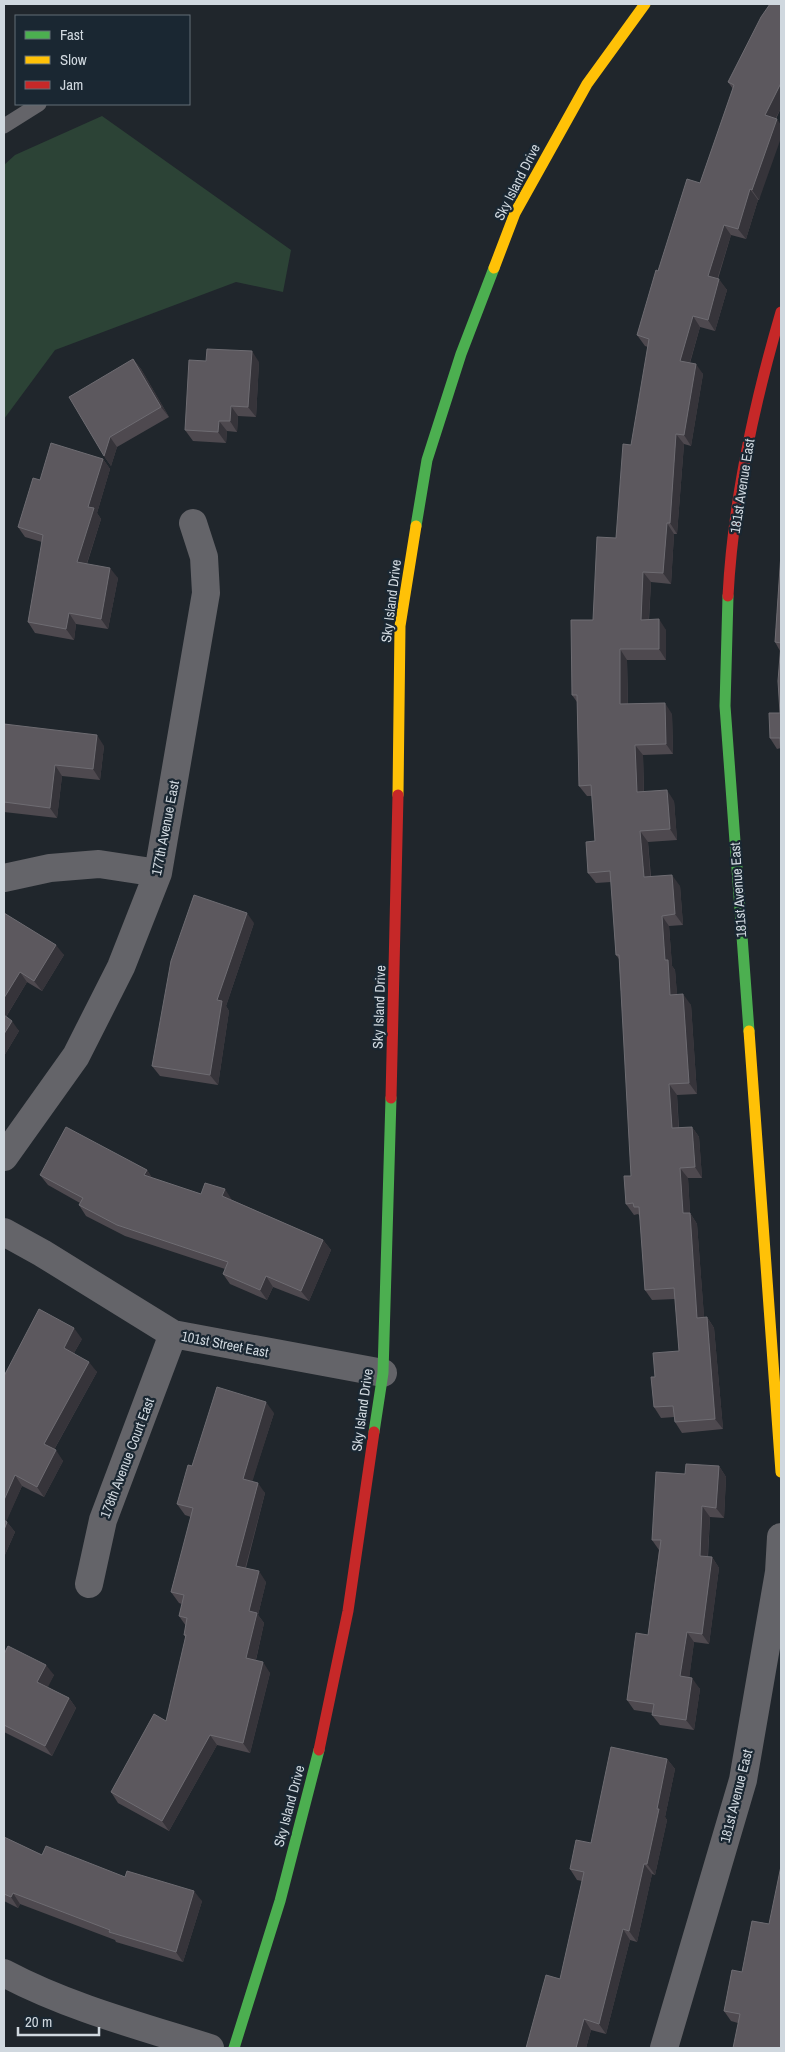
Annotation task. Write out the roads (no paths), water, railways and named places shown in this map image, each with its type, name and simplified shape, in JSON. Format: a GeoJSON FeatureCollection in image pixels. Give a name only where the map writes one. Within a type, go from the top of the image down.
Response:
{"type":"FeatureCollection","features":[{"type":"Feature","properties":{"kind":"street","name":"Sky Island Drive"},"geometry":{"type":"LineString","coordinates":[[234,2048],[280,1901],[319,1750],[348,1611],[383,1373],[398,895],[400,626],[427,460],[461,354],[515,213],[587,84],[645,4]]}},
{"type":"Feature","properties":{"kind":"street","name":"181st Avenue East"},"geometry":{"type":"LineString","coordinates":[[781,312],[767,361],[747,446],[734,525],[726,620],[725,706],[774,1286],[781,1472]]}},
{"type":"Feature","properties":{"kind":"street","name":"177th Avenue East"},"geometry":{"type":"LineString","coordinates":[[4,1157],[76,1056],[120,968],[158,874],[206,593],[204,557],[193,523]]}},
{"type":"Feature","properties":{"kind":"street"},"geometry":{"type":"LineString","coordinates":[[4,878],[50,868],[99,864],[158,874]]}},
{"type":"Feature","properties":{"kind":"street","name":"101st Street East"},"geometry":{"type":"LineString","coordinates":[[4,1232],[42,1253],[173,1334],[383,1373]]}},
{"type":"Feature","properties":{"kind":"street","name":"178th Avenue Court East"},"geometry":{"type":"LineString","coordinates":[[89,1584],[103,1520],[173,1334]]}},
{"type":"Feature","properties":{"kind":"street","name":"181st Avenue East"},"geometry":{"type":"LineString","coordinates":[[664,2048],[743,1780],[779,1572],[781,1538]]}},
{"type":"Feature","properties":{"kind":"street"},"geometry":{"type":"LineString","coordinates":[[4,1973],[25,1984],[108,2016],[210,2048]]}},
{"type":"Feature","properties":{"kind":"lane"},"geometry":{"type":"LineString","coordinates":[[4,126],[37,105]]}}]}
